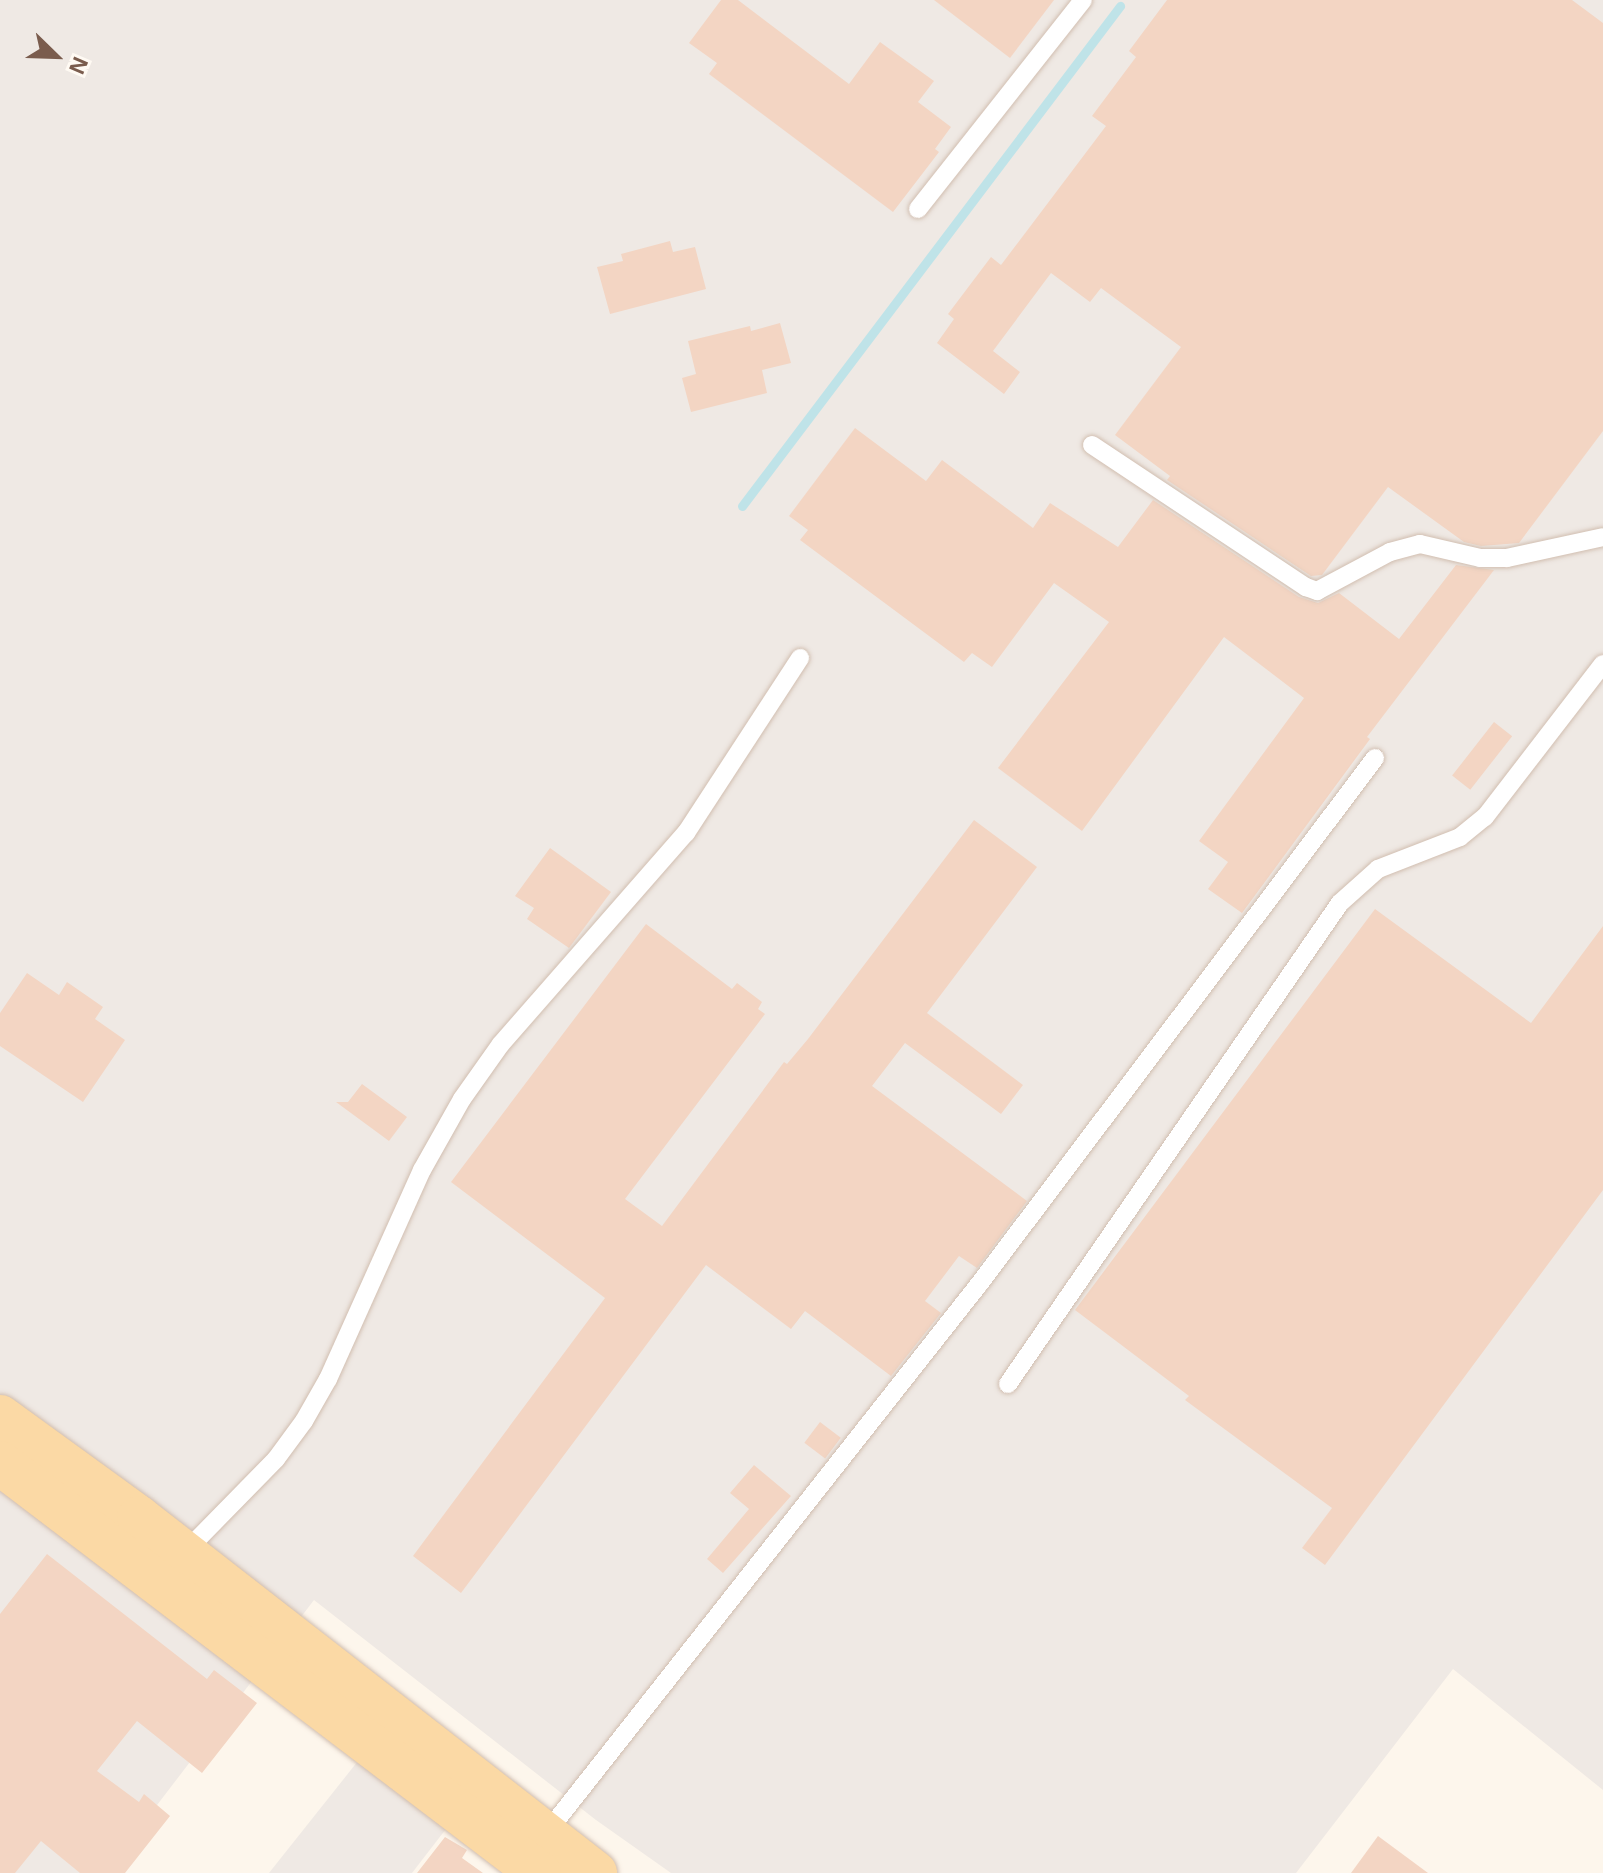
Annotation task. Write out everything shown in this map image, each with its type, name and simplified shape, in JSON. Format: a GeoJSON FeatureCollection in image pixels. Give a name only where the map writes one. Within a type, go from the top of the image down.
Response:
{"type":"FeatureCollection","features":[{"type":"Feature","properties":{"kind":"main road"},"geometry":{"type":"LineString","coordinates":[[0,1417],[170,1567],[536,1856],[595,1873]]}},
{"type":"Feature","properties":{"kind":"main road"},"geometry":{"type":"LineString","coordinates":[[0,1463],[170,1567]]}},
{"type":"Feature","properties":{"kind":"lane"},"geometry":{"type":"LineString","coordinates":[[918,209],[1083,0]]}},
{"type":"Feature","properties":{"kind":"lane"},"geometry":{"type":"LineString","coordinates":[[1092,445],[1306,587],[1317,591],[1390,552],[1420,544],[1480,558],[1507,558],[1603,537]]}},
{"type":"Feature","properties":{"kind":"lane"},"geometry":{"type":"LineString","coordinates":[[170,1567],[276,1459],[304,1421],[328,1379],[422,1170],[462,1099],[501,1044],[686,833],[800,658]]}},
{"type":"Feature","properties":{"kind":"lane"},"geometry":{"type":"LineString","coordinates":[[1008,1384],[1340,903],[1378,869],[1460,837],[1485,817],[1603,664]]}},
{"type":"Feature","properties":{"kind":"lane"},"geometry":{"type":"LineString","coordinates":[[536,1856],[980,1283],[1375,758]]}},
{"type":"Feature","properties":{"kind":"shaded area"},"geometry":{"type":"Polygon","coordinates":[[[0,0],[1603,0],[1603,1790],[1453,1669],[1296,1873],[671,1873],[596,1820],[314,1600],[105,1873],[0,1873],[0,0]]]}},
{"type":"Feature","properties":{"kind":"shaded area"},"geometry":{"type":"Polygon","coordinates":[[[358,1761],[449,1825],[412,1873],[269,1873],[358,1761]]]}},
{"type":"Feature","properties":{"kind":"building"},"geometry":{"type":"Polygon","coordinates":[[[721,0],[738,0],[849,84],[880,42],[934,81],[918,102],[951,127],[935,149],[939,152],[893,212],[709,74],[717,63],[689,43],[721,0]]]}},
{"type":"Feature","properties":{"kind":"building"},"geometry":{"type":"Polygon","coordinates":[[[934,0],[1054,0],[1010,58],[934,0]]]}},
{"type":"Feature","properties":{"kind":"building"},"geometry":{"type":"Polygon","coordinates":[[[1167,0],[1572,0],[1603,23],[1603,431],[1519,543],[1481,546],[1464,542],[1388,487],[1322,575],[1311,576],[1167,480],[1170,476],[1115,435],[1181,347],[1101,288],[1090,302],[1051,273],[993,351],[1020,372],[1004,394],[937,343],[954,319],[948,314],[991,257],[1001,265],[1106,126],[1092,116],[1136,57],[1129,51],[1167,0]]]}},
{"type":"Feature","properties":{"kind":"building"},"geometry":{"type":"Polygon","coordinates":[[[670,241],[673,252],[695,247],[706,289],[610,314],[597,267],[623,261],[621,254],[670,241]]]}},
{"type":"Feature","properties":{"kind":"building"},"geometry":{"type":"Polygon","coordinates":[[[780,323],[791,363],[762,370],[767,393],[691,412],[682,378],[696,374],[688,341],[750,326],[751,331],[780,323]]]}},
{"type":"Feature","properties":{"kind":"building"},"geometry":{"type":"Polygon","coordinates":[[[855,428],[926,481],[942,460],[1033,528],[1050,503],[1118,547],[1153,500],[1299,597],[1318,603],[1339,593],[1399,639],[1456,565],[1494,570],[1367,737],[1370,739],[1242,913],[1208,889],[1228,862],[1199,841],[1304,698],[1224,637],[1082,831],[998,768],[1109,622],[1054,583],[992,667],[972,653],[964,662],[800,540],[808,530],[789,516],[855,428]]]}},
{"type":"Feature","properties":{"kind":"building"},"geometry":{"type":"Polygon","coordinates":[[[1494,722],[1512,736],[1470,790],[1452,776],[1494,722]]]}},
{"type":"Feature","properties":{"kind":"building"},"geometry":{"type":"Polygon","coordinates":[[[974,820],[1037,867],[927,1013],[1023,1085],[1001,1114],[905,1043],[872,1086],[1027,1201],[977,1268],[959,1256],[925,1301],[941,1313],[891,1376],[805,1311],[791,1329],[706,1265],[461,1593],[413,1556],[605,1298],[451,1182],[646,924],[732,989],[737,983],[762,1002],[758,1009],[765,1014],[625,1199],[662,1226],[784,1062],[787,1064],[808,1039],[974,820]]]}},
{"type":"Feature","properties":{"kind":"building"},"geometry":{"type":"Polygon","coordinates":[[[550,848],[611,892],[569,948],[527,919],[534,908],[515,896],[550,848]]]}},
{"type":"Feature","properties":{"kind":"building"},"geometry":{"type":"Polygon","coordinates":[[[1375,909],[1531,1023],[1603,926],[1603,1190],[1325,1565],[1302,1548],[1332,1508],[1185,1400],[1189,1396],[1075,1310],[1375,909]]]}},
{"type":"Feature","properties":{"kind":"building"},"geometry":{"type":"Polygon","coordinates":[[[27,973],[59,995],[67,982],[103,1007],[95,1019],[125,1040],[83,1102],[0,1046],[0,1013],[27,973]]]}},
{"type":"Feature","properties":{"kind":"building"},"geometry":{"type":"Polygon","coordinates":[[[362,1084],[407,1117],[389,1141],[336,1102],[348,1102],[362,1084]]]}},
{"type":"Feature","properties":{"kind":"building"},"geometry":{"type":"Polygon","coordinates":[[[820,1422],[841,1438],[825,1458],[804,1443],[820,1422]]]}},
{"type":"Feature","properties":{"kind":"building"},"geometry":{"type":"Polygon","coordinates":[[[754,1465],[791,1496],[723,1573],[707,1559],[749,1509],[730,1493],[754,1465]]]}},
{"type":"Feature","properties":{"kind":"building"},"geometry":{"type":"Polygon","coordinates":[[[47,1554],[207,1679],[214,1670],[257,1703],[202,1773],[137,1721],[97,1771],[139,1802],[144,1794],[170,1816],[125,1873],[80,1873],[41,1841],[15,1873],[0,1873],[0,1614],[47,1554]]]}},
{"type":"Feature","properties":{"kind":"building"},"geometry":{"type":"Polygon","coordinates":[[[1378,1836],[1428,1873],[1351,1873],[1378,1836]]]}},
{"type":"Feature","properties":{"kind":"building"},"geometry":{"type":"Polygon","coordinates":[[[445,1837],[467,1850],[462,1858],[483,1873],[417,1873],[445,1837]]]}},
{"type":"Feature","properties":{"kind":"waterway"},"geometry":{"type":"LineString","coordinates":[[742,506],[1120,6]]}}]}
